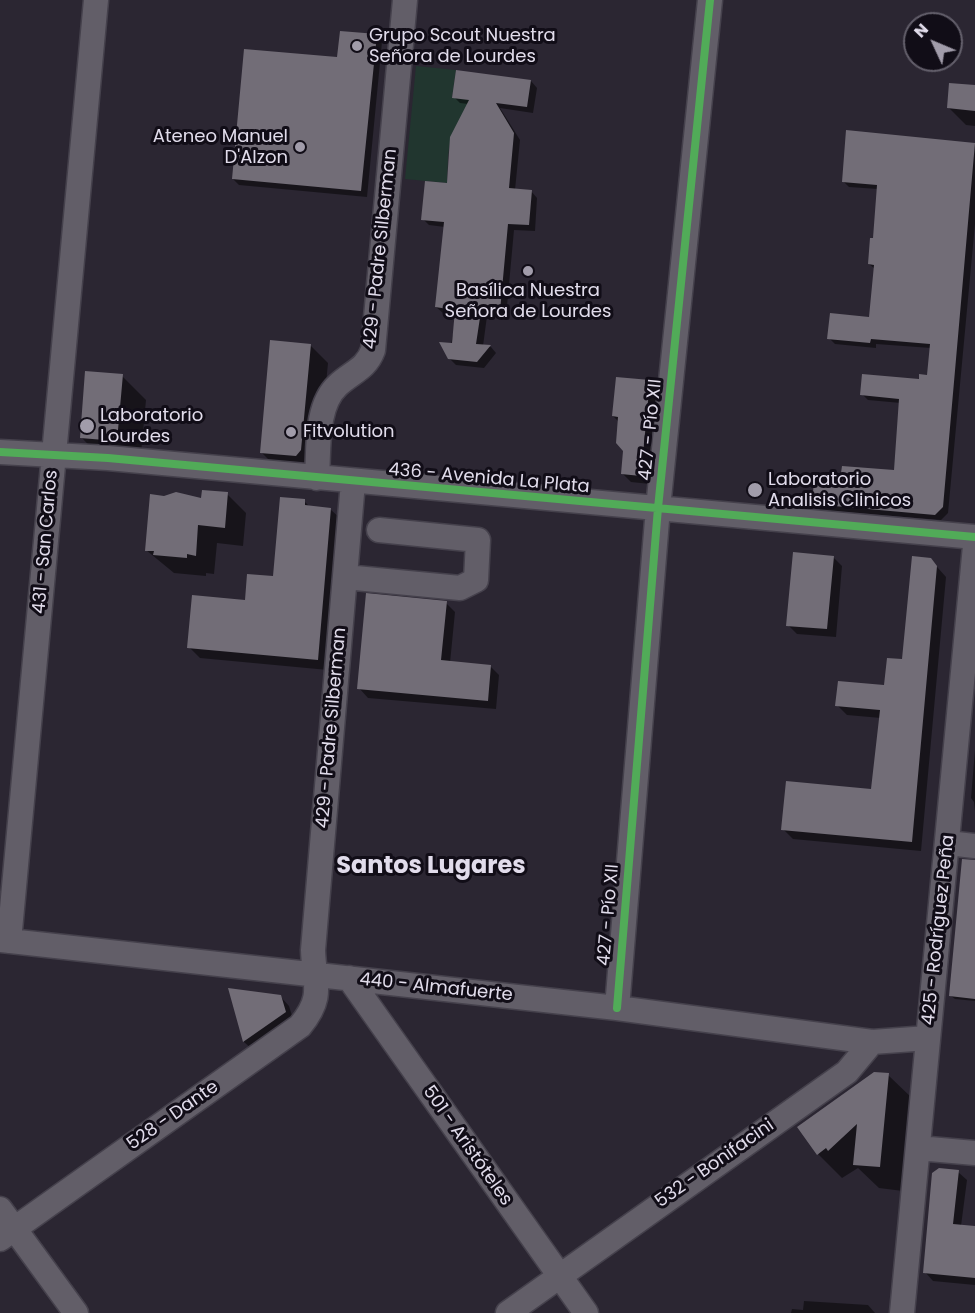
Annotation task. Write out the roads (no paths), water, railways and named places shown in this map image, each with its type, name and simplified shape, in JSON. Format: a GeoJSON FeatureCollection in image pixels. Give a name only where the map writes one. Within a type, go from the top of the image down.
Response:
{"type":"FeatureCollection","features":[{"type":"Feature","properties":{"kind":"street","name":"431 - San Carlos"},"geometry":{"type":"LineString","coordinates":[[5,940],[54,456],[96,0]]}},
{"type":"Feature","properties":{"kind":"street","name":"429 - Padre Silberman"},"geometry":{"type":"LineString","coordinates":[[316,478],[324,406],[339,384],[369,361],[373,350],[405,0]]}},
{"type":"Feature","properties":{"kind":"street","name":"427 - Pío XII"},"geometry":{"type":"LineString","coordinates":[[617,1008],[658,508],[710,0]]}},
{"type":"Feature","properties":{"kind":"street","name":"436 - Avenida La Plata"},"geometry":{"type":"LineString","coordinates":[[0,452],[975,537]]}},
{"type":"Feature","properties":{"kind":"street","name":"429 - Padre Silberman"},"geometry":{"type":"LineString","coordinates":[[318,974],[314,950],[353,482]]}},
{"type":"Feature","properties":{"kind":"street"},"geometry":{"type":"LineString","coordinates":[[345,577],[460,588],[476,580],[478,540],[379,530]]}},
{"type":"Feature","properties":{"kind":"street","name":"425 - Rodríguez Peña"},"geometry":{"type":"LineString","coordinates":[[902,1313],[975,546]]}},
{"type":"Feature","properties":{"kind":"street"},"geometry":{"type":"LineString","coordinates":[[948,843],[975,846]]}},
{"type":"Feature","properties":{"kind":"street","name":"440 - Almafuerte"},"geometry":{"type":"LineString","coordinates":[[5,940],[617,1008],[872,1042]]}},
{"type":"Feature","properties":{"kind":"street","name":"528 - Dante"},"geometry":{"type":"LineString","coordinates":[[7,1234],[300,1026],[315,1004],[318,974]]}},
{"type":"Feature","properties":{"kind":"street","name":"501 - Aristóteles"},"geometry":{"type":"LineString","coordinates":[[349,978],[586,1313]]}},
{"type":"Feature","properties":{"kind":"street"},"geometry":{"type":"LineString","coordinates":[[872,1042],[927,1038]]}},
{"type":"Feature","properties":{"kind":"street","name":"532 - Bonifacini"},"geometry":{"type":"LineString","coordinates":[[508,1313],[847,1072],[872,1042]]}},
{"type":"Feature","properties":{"kind":"street"},"geometry":{"type":"LineString","coordinates":[[918,1148],[975,1153]]}},
{"type":"Feature","properties":{"kind":"street"},"geometry":{"type":"LineString","coordinates":[[0,1209],[7,1234],[76,1313]]}},
{"type":"Feature","properties":{"kind":"place","name":"Grupo Scout Nuestra Señora de Lourdes"},"geometry":{"type":"Point","coordinates":[357,46]}},
{"type":"Feature","properties":{"kind":"place","name":"Ateneo Manuel D'Alzon"},"geometry":{"type":"Point","coordinates":[300,147]}},
{"type":"Feature","properties":{"kind":"place","name":"Basílica Nuestra Señora de Lourdes"},"geometry":{"type":"Point","coordinates":[528,271]}},
{"type":"Feature","properties":{"kind":"place","name":"Laboratorio Lourdes"},"geometry":{"type":"Point","coordinates":[87,426]}},
{"type":"Feature","properties":{"kind":"place","name":"Fitvolution"},"geometry":{"type":"Point","coordinates":[291,432]}},
{"type":"Feature","properties":{"kind":"place","name":"Laboratorio Analisis Clinicos"},"geometry":{"type":"Point","coordinates":[755,490]}},
{"type":"Feature","properties":{"kind":"district","name":"Santos Lugares"},"geometry":{"type":"Point","coordinates":[431,867]}}]}
